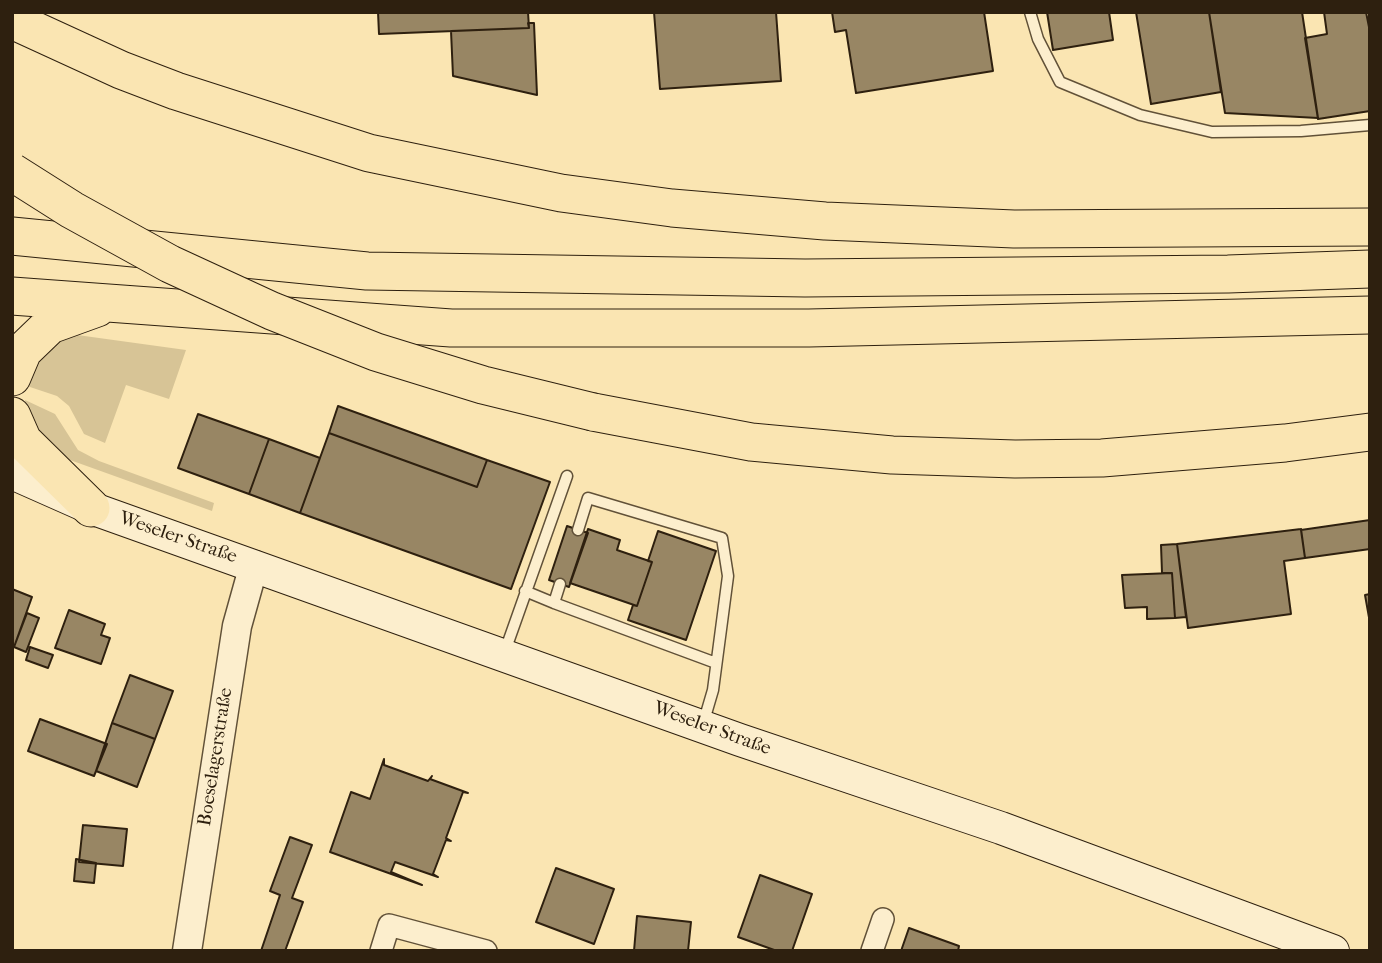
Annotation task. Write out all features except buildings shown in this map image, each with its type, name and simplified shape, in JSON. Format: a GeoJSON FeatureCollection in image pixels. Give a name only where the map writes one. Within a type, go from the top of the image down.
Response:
{"type":"FeatureCollection","features":[{"type":"Feature","properties":{"kind":"highway"},"geometry":{"type":"LineString","coordinates":[[12,20],[121,70],[176,91],[381,156],[548,190],[672,208],[825,221],[1014,229],[1370,227]]}},
{"type":"Feature","properties":{"kind":"highway"},"geometry":{"type":"LineString","coordinates":[[12,172],[72,210],[170,264],[272,311],[376,352],[483,385],[593,412],[751,442],[892,455],[988,458],[1102,458],[1285,443],[1370,432]]}},
{"type":"Feature","properties":{"kind":"highway"},"geometry":{"type":"LineString","coordinates":[[12,236],[381,271],[805,278],[1228,274],[1370,268]]}},
{"type":"Feature","properties":{"kind":"highway"},"geometry":{"type":"LineString","coordinates":[[12,296],[104,305],[451,328],[834,327],[1370,315]]}},
{"type":"Feature","properties":{"kind":"highway"},"geometry":{"type":"LineString","coordinates":[[12,377],[23,351],[50,325],[104,305]]}},
{"type":"Feature","properties":{"kind":"highway"},"geometry":{"type":"LineString","coordinates":[[12,416],[23,440],[91,508]]}},
{"type":"Feature","properties":{"kind":"main road","name":"Weseler Straße"},"geometry":{"type":"LineString","coordinates":[[12,473],[91,508],[702,726],[1001,828],[1333,951]]}},
{"type":"Feature","properties":{"kind":"main road","name":"Weseler Straße"},"geometry":{"type":"LineString","coordinates":[[12,494],[91,508]]}},
{"type":"Feature","properties":{"kind":"street","name":"Boeselagerstraße"},"geometry":{"type":"LineString","coordinates":[[187,951],[237,626],[254,565]]}},
{"type":"Feature","properties":{"kind":"street"},"geometry":{"type":"LineString","coordinates":[[872,951],[883,919]]}},
{"type":"Feature","properties":{"kind":"street"},"geometry":{"type":"LineString","coordinates":[[380,951],[389,925],[486,951]]}},
{"type":"Feature","properties":{"kind":"lane"},"geometry":{"type":"LineString","coordinates":[[1030,12],[1038,39],[1060,82],[1140,115],[1212,132],[1301,131],[1370,125]]}},
{"type":"Feature","properties":{"kind":"lane"},"geometry":{"type":"LineString","coordinates":[[504,654],[567,476]]}},
{"type":"Feature","properties":{"kind":"lane"},"geometry":{"type":"LineString","coordinates":[[578,530],[588,498],[722,538],[728,576],[713,690],[702,726]]}},
{"type":"Feature","properties":{"kind":"lane"},"geometry":{"type":"LineString","coordinates":[[554,603],[560,584]]}},
{"type":"Feature","properties":{"kind":"lane"},"geometry":{"type":"LineString","coordinates":[[525,591],[716,663]]}},
{"type":"Feature","properties":{"kind":"shaded area"},"geometry":{"type":"Polygon","coordinates":[[[70,334],[186,350],[169,399],[126,385],[105,443],[84,434],[69,406],[57,396],[27,386],[33,366],[45,350],[70,334]]]}},
{"type":"Feature","properties":{"kind":"shaded area"},"geometry":{"type":"Polygon","coordinates":[[[25,400],[55,414],[78,450],[99,461],[214,503],[212,511],[70,460],[50,449],[27,412],[25,400]]]}}]}
